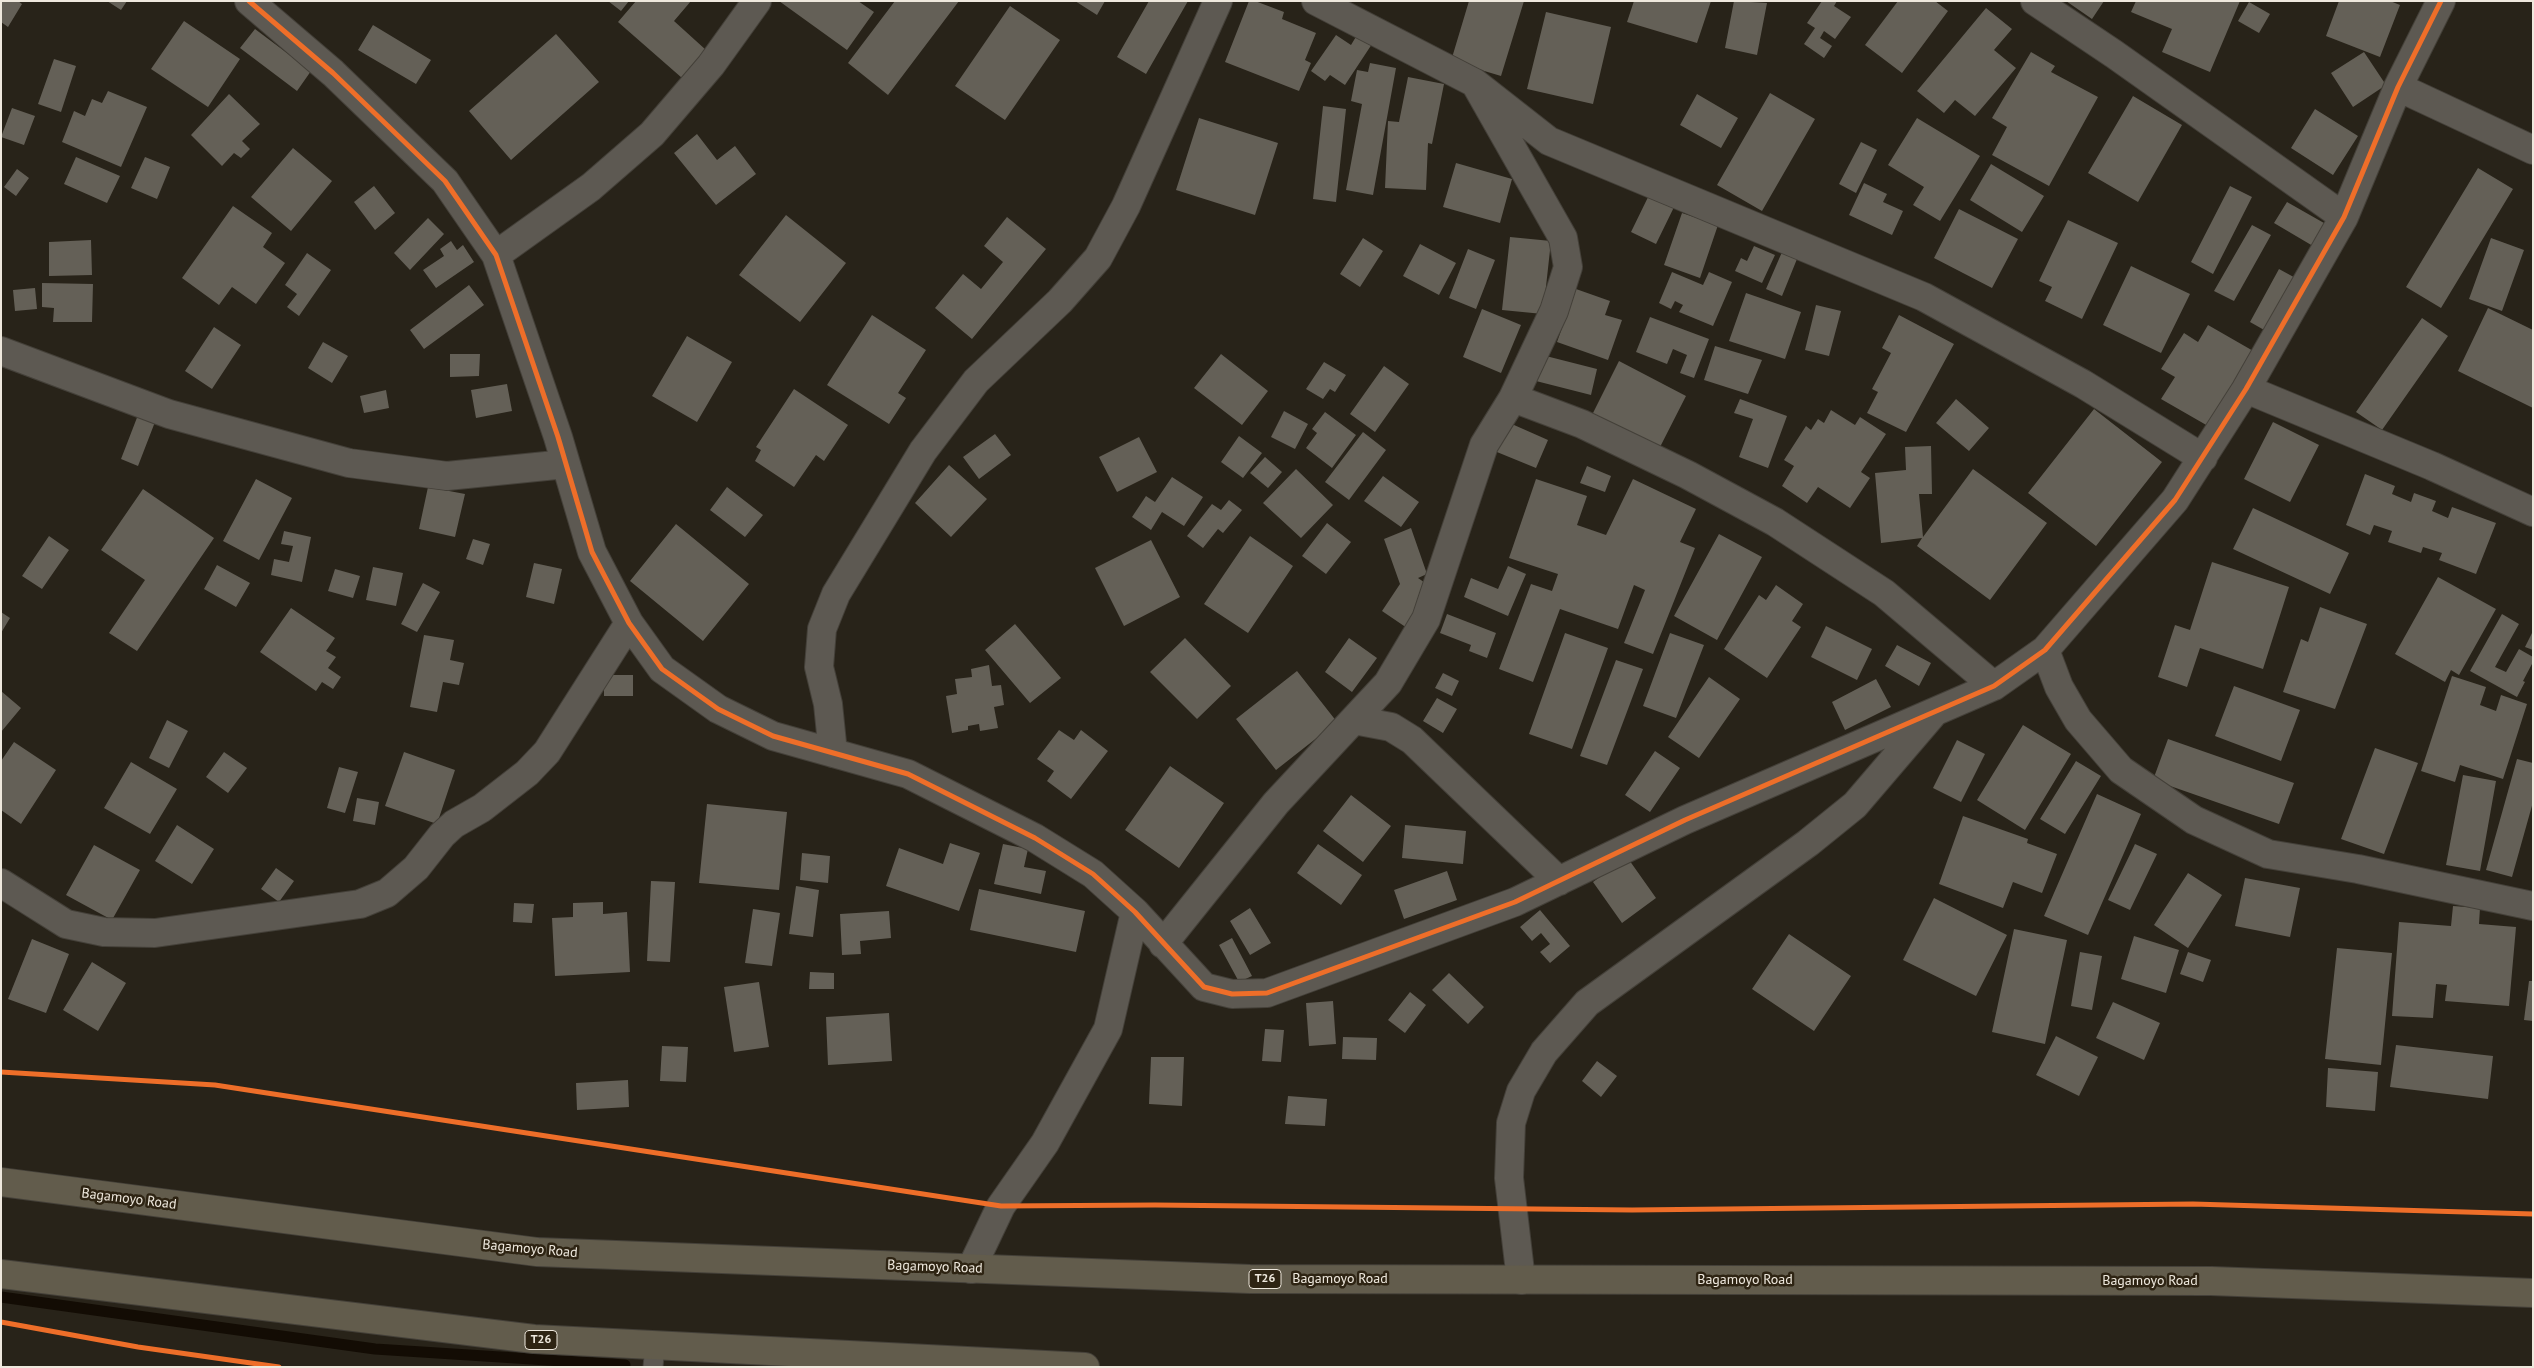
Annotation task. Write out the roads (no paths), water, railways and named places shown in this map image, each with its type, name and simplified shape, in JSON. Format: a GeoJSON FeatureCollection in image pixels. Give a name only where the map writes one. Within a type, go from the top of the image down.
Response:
{"type":"FeatureCollection","features":[{"type":"Feature","properties":{"kind":"highway","name":"Bagamoyo Road"},"geometry":{"type":"LineString","coordinates":[[1,1182],[537,1252],[1250,1279],[2211,1281],[2533,1293]]}},
{"type":"Feature","properties":{"kind":"highway","name":"T26"},"geometry":{"type":"LineString","coordinates":[[1,1274],[534,1339],[654,1356],[1085,1367]]}},
{"type":"Feature","properties":{"kind":"street"},"geometry":{"type":"LineString","coordinates":[[248,1],[332,73],[445,181],[496,255],[566,464],[592,552],[629,622],[662,668],[718,709],[773,736],[908,774],[1035,838],[1093,874],[1135,912],[1204,987],[1232,994],[1266,992],[1515,902],[1685,820],[1994,686],[2045,650],[2175,500],[2246,389],[2344,216],[2398,87],[2441,1]]}},
{"type":"Feature","properties":{"kind":"street"},"geometry":{"type":"LineString","coordinates":[[496,255],[590,187],[652,134],[710,65],[757,1]]}},
{"type":"Feature","properties":{"kind":"street"},"geometry":{"type":"LineString","coordinates":[[834,753],[828,704],[819,667],[822,629],[836,594],[924,451],[976,381],[1060,301],[1098,258],[1126,206],[1218,1]]}},
{"type":"Feature","properties":{"kind":"street"},"geometry":{"type":"LineString","coordinates":[[1316,1],[1475,83],[1549,140],[1924,297],[2083,384],[2203,458]]}},
{"type":"Feature","properties":{"kind":"street"},"geometry":{"type":"LineString","coordinates":[[2035,1],[2114,54],[2344,216]]}},
{"type":"Feature","properties":{"kind":"street"},"geometry":{"type":"LineString","coordinates":[[1163,944],[1276,803],[1388,683],[1426,619],[1484,445],[1513,398],[1554,311],[1568,267],[1563,238],[1475,83]]}},
{"type":"Feature","properties":{"kind":"street"},"geometry":{"type":"LineString","coordinates":[[2398,87],[2533,150]]}},
{"type":"Feature","properties":{"kind":"street"},"geometry":{"type":"LineString","coordinates":[[1,351],[168,414],[349,463],[447,476],[566,464]]}},
{"type":"Feature","properties":{"kind":"street"},"geometry":{"type":"LineString","coordinates":[[2246,389],[2432,466],[2533,512]]}},
{"type":"Feature","properties":{"kind":"street"},"geometry":{"type":"LineString","coordinates":[[1513,398],[1582,424],[1688,475],[1775,522],[1884,593],[1994,686]]}},
{"type":"Feature","properties":{"kind":"street"},"geometry":{"type":"LineString","coordinates":[[1,883],[66,924],[104,932],[155,933],[360,904],[387,893],[416,868],[442,835],[454,824],[482,808],[527,773],[547,752],[629,622]]}},
{"type":"Feature","properties":{"kind":"street"},"geometry":{"type":"LineString","coordinates":[[2045,650],[2059,687],[2078,720],[2121,770],[2194,820],[2268,854],[2358,869],[2533,906]]}},
{"type":"Feature","properties":{"kind":"street"},"geometry":{"type":"LineString","coordinates":[[1521,1280],[1509,1178],[1511,1124],[1521,1091],[1544,1052],[1587,1003],[1808,843],[1855,805],[1933,712]]}},
{"type":"Feature","properties":{"kind":"street"},"geometry":{"type":"LineString","coordinates":[[1354,720],[1391,727],[1412,740],[1560,880]]}},
{"type":"Feature","properties":{"kind":"street"},"geometry":{"type":"LineString","coordinates":[[971,1268],[1001,1206],[1045,1143],[1108,1029],[1135,912]]}},
{"type":"Feature","properties":{"kind":"waterway"},"geometry":{"type":"LineString","coordinates":[[1,1297],[375,1349],[625,1365]]}}]}
